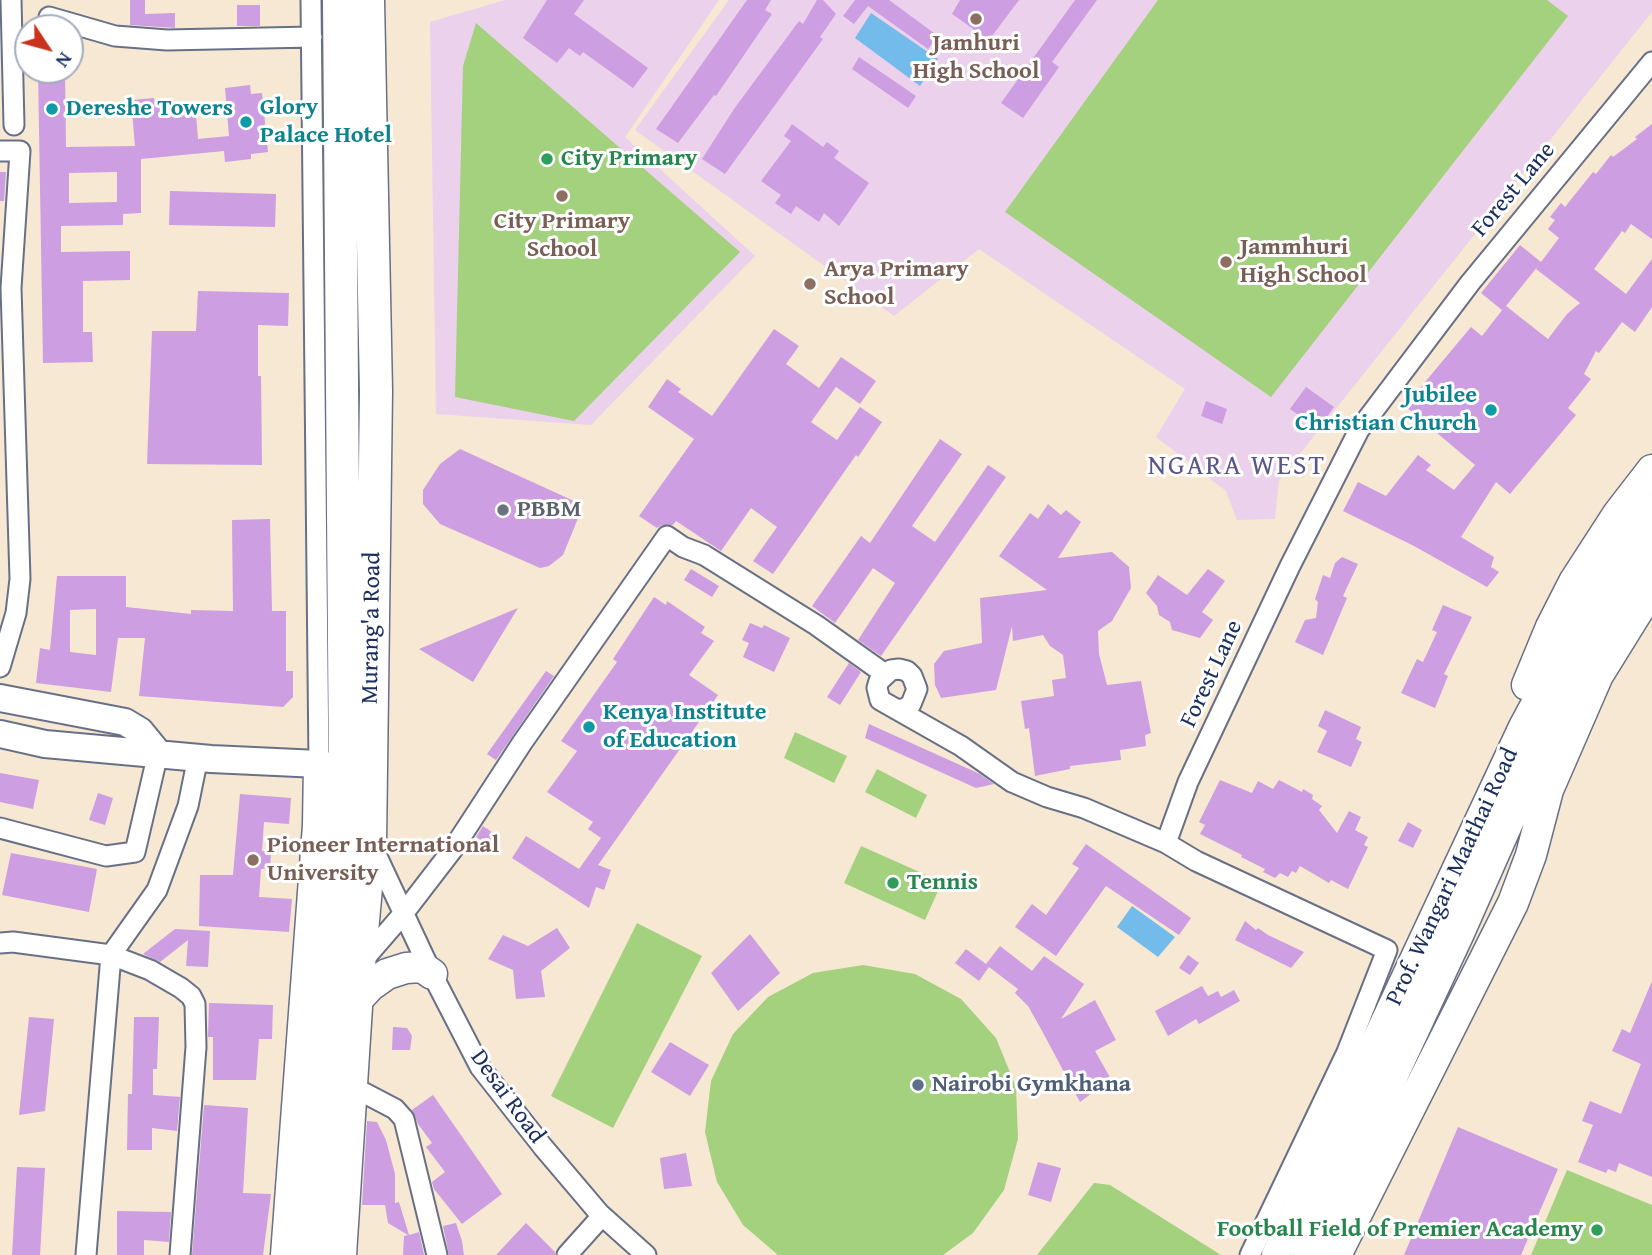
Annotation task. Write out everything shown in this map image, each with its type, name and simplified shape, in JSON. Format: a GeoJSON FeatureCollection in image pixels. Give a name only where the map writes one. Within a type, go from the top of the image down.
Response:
{"type":"FeatureCollection","features":[{"type":"Feature","properties":{"kind":"highway","name":"Murang'a Road"},"geometry":{"type":"LineString","coordinates":[[313,1255],[345,767],[339,0]]}},
{"type":"Feature","properties":{"kind":"highway","name":"Murang'a Road"},"geometry":{"type":"LineString","coordinates":[[340,1255],[359,965],[370,843],[376,391],[368,0]]}},
{"type":"Feature","properties":{"kind":"main road"},"geometry":{"type":"LineString","coordinates":[[1524,727],[1526,691],[1551,627],[1574,582],[1618,514],[1652,470]]}},
{"type":"Feature","properties":{"kind":"main road","name":"Prof. Wangari Maathai Road"},"geometry":{"type":"LineString","coordinates":[[1277,1255],[1524,727],[1603,603],[1652,510]]}},
{"type":"Feature","properties":{"kind":"main road","name":"Prof. Wangari Maathai Road"},"geometry":{"type":"LineString","coordinates":[[1309,1255],[1459,933],[1538,785],[1555,716],[1603,603],[1652,548]]}},
{"type":"Feature","properties":{"kind":"main road"},"geometry":{"type":"LineString","coordinates":[[1336,1255],[1513,903],[1531,855],[1538,785],[1598,675],[1652,588]]}},
{"type":"Feature","properties":{"kind":"main road"},"geometry":{"type":"LineString","coordinates":[[0,698],[125,722],[140,731],[158,753]]}},
{"type":"Feature","properties":{"kind":"main road"},"geometry":{"type":"LineString","coordinates":[[0,734],[45,744],[319,764],[318,825],[286,1255]]}},
{"type":"Feature","properties":{"kind":"main road"},"geometry":{"type":"LineString","coordinates":[[357,1000],[387,974],[422,967],[432,974]]}},
{"type":"Feature","properties":{"kind":"street"},"geometry":{"type":"LineString","coordinates":[[11,0],[14,125]]}},
{"type":"Feature","properties":{"kind":"street"},"geometry":{"type":"LineString","coordinates":[[311,0],[319,764]]}},
{"type":"Feature","properties":{"kind":"street"},"geometry":{"type":"LineString","coordinates":[[84,27],[128,37],[225,40],[312,37]]}},
{"type":"Feature","properties":{"kind":"street","name":"Forest Lane"},"geometry":{"type":"LineString","coordinates":[[1166,843],[1188,782],[1290,566],[1359,430],[1469,283],[1652,62]]}},
{"type":"Feature","properties":{"kind":"street"},"geometry":{"type":"LineString","coordinates":[[0,151],[20,151],[11,288],[8,469],[20,579],[16,613],[0,667]]}},
{"type":"Feature","properties":{"kind":"street"},"geometry":{"type":"LineString","coordinates":[[359,965],[453,849],[522,743],[667,536],[683,547],[704,555],[816,625],[885,674]]}},
{"type":"Feature","properties":{"kind":"street"},"geometry":{"type":"LineString","coordinates":[[898,710],[911,704],[917,689],[916,683],[906,671],[899,669],[885,674],[877,688],[877,695],[885,705],[961,746],[1012,782],[1102,815],[1166,843],[1196,861],[1387,950],[1346,1052],[1250,1255]]}},
{"type":"Feature","properties":{"kind":"street"},"geometry":{"type":"LineString","coordinates":[[0,828],[106,856],[135,852],[158,753]]}},
{"type":"Feature","properties":{"kind":"street"},"geometry":{"type":"LineString","coordinates":[[86,1255],[111,956],[157,890],[188,806],[198,757]]}},
{"type":"Feature","properties":{"kind":"street","name":"Desai Road"},"geometry":{"type":"LineString","coordinates":[[370,843],[480,1067],[542,1147],[602,1216],[646,1255]]}},
{"type":"Feature","properties":{"kind":"street"},"geometry":{"type":"LineString","coordinates":[[0,943],[13,942],[111,956],[150,970],[191,996],[195,1004],[196,1047],[180,1255]]}},
{"type":"Feature","properties":{"kind":"street"},"geometry":{"type":"LineString","coordinates":[[351,1086],[395,1109],[404,1119],[437,1255]]}},
{"type":"Feature","properties":{"kind":"street"},"geometry":{"type":"LineString","coordinates":[[567,1255],[602,1216]]}},
{"type":"Feature","properties":{"kind":"shaded area","name":"City Primary"},"geometry":{"type":"Polygon","coordinates":[[[505,0],[719,0],[625,137],[755,256],[591,425],[436,414],[430,22],[505,0]]]}},
{"type":"Feature","properties":{"kind":"shaded area","name":"Jammhuri High School"},"geometry":{"type":"Polygon","coordinates":[[[729,0],[1652,0],[1652,12],[1279,480],[1275,519],[1237,520],[1226,491],[1156,437],[1185,389],[979,249],[894,316],[635,130],[729,0]]]}},
{"type":"Feature","properties":{"kind":"green space"},"geometry":{"type":"Polygon","coordinates":[[[1158,0],[1547,0],[1568,16],[1271,397],[1005,212],[1158,0]]]}},
{"type":"Feature","properties":{"kind":"green space","name":"City Primary"},"geometry":{"type":"Polygon","coordinates":[[[476,23],[740,252],[574,421],[455,397],[463,66],[476,23]]]}},
{"type":"Feature","properties":{"kind":"green space"},"geometry":{"type":"Polygon","coordinates":[[[795,732],[847,756],[834,783],[784,758],[795,732]]]}},
{"type":"Feature","properties":{"kind":"green space"},"geometry":{"type":"Polygon","coordinates":[[[877,769],[927,795],[916,818],[865,792],[877,769]]]}},
{"type":"Feature","properties":{"kind":"green space","name":"Tennis"},"geometry":{"type":"Polygon","coordinates":[[[861,846],[942,882],[925,920],[844,883],[861,846]]]}},
{"type":"Feature","properties":{"kind":"green space"},"geometry":{"type":"Polygon","coordinates":[[[637,923],[702,956],[613,1128],[551,1096],[637,923]]]}},
{"type":"Feature","properties":{"kind":"green space"},"geometry":{"type":"Polygon","coordinates":[[[863,965],[915,974],[961,999],[996,1038],[1016,1087],[1018,1139],[1004,1190],[973,1233],[943,1255],[778,1255],[743,1225],[717,1182],[705,1132],[711,1081],[733,1034],[768,997],[813,973],[863,965]]]}},
{"type":"Feature","properties":{"kind":"green space","name":"Football Field of Premier Academy"},"geometry":{"type":"Polygon","coordinates":[[[1567,1170],[1652,1205],[1652,1255],[1531,1255],[1567,1170]]]}},
{"type":"Feature","properties":{"kind":"green space"},"geometry":{"type":"Polygon","coordinates":[[[1094,1183],[1110,1185],[1221,1255],[1037,1255],[1094,1183]]]}},
{"type":"Feature","properties":{"kind":"water"},"geometry":{"type":"Polygon","coordinates":[[[871,13],[938,59],[920,86],[855,38],[871,13]]]}},
{"type":"Feature","properties":{"kind":"water"},"geometry":{"type":"Polygon","coordinates":[[[1132,906],[1175,937],[1158,957],[1117,927],[1132,906]]]}},
{"type":"Feature","properties":{"kind":"building"},"geometry":{"type":"Polygon","coordinates":[[[130,0],[145,0],[145,14],[175,13],[175,28],[130,25],[130,0]]]}},
{"type":"Feature","properties":{"kind":"building"},"geometry":{"type":"Polygon","coordinates":[[[547,0],[584,0],[574,14],[648,68],[633,88],[583,52],[580,56],[569,48],[557,63],[523,38],[547,0]]]}},
{"type":"Feature","properties":{"kind":"building"},"geometry":{"type":"Polygon","coordinates":[[[747,0],[771,0],[765,10],[772,14],[716,96],[714,95],[678,143],[656,129],[747,0]]]}},
{"type":"Feature","properties":{"kind":"building"},"geometry":{"type":"Polygon","coordinates":[[[817,0],[823,0],[836,14],[820,37],[823,39],[725,174],[702,159],[734,109],[799,21],[803,24],[817,0]]]}},
{"type":"Feature","properties":{"kind":"building"},"geometry":{"type":"Polygon","coordinates":[[[855,0],[889,0],[938,36],[928,49],[868,6],[854,24],[843,16],[855,0]]]}},
{"type":"Feature","properties":{"kind":"building"},"geometry":{"type":"Polygon","coordinates":[[[960,0],[1019,0],[989,40],[952,14],[960,0]]]}},
{"type":"Feature","properties":{"kind":"building"},"geometry":{"type":"Polygon","coordinates":[[[1075,0],[1097,0],[1052,62],[1059,67],[1023,118],[1001,103],[1075,0]]]}},
{"type":"Feature","properties":{"kind":"building"},"geometry":{"type":"Polygon","coordinates":[[[237,5],[260,5],[260,26],[237,26],[237,5]]]}},
{"type":"Feature","properties":{"kind":"building"},"geometry":{"type":"Polygon","coordinates":[[[859,57],[916,96],[908,108],[852,69],[859,57]]]}},
{"type":"Feature","properties":{"kind":"building"},"geometry":{"type":"Polygon","coordinates":[[[38,84],[65,84],[66,147],[135,146],[131,100],[154,98],[155,107],[195,102],[198,139],[229,136],[225,88],[250,85],[251,94],[262,93],[268,152],[251,154],[251,159],[225,162],[224,151],[141,159],[141,213],[123,214],[123,225],[61,226],[61,252],[130,251],[130,280],[83,281],[83,332],[92,332],[93,362],[43,363],[38,84]],[[117,172],[69,173],[69,203],[117,202],[117,172]]]}},
{"type":"Feature","properties":{"kind":"building"},"geometry":{"type":"Polygon","coordinates":[[[792,124],[823,147],[827,142],[839,151],[834,158],[869,183],[839,226],[824,213],[819,222],[796,206],[791,214],[775,203],[781,195],[761,181],[791,141],[784,136],[792,124]]]}},
{"type":"Feature","properties":{"kind":"building"},"geometry":{"type":"Polygon","coordinates":[[[1652,124],[1652,239],[1631,224],[1625,233],[1622,231],[1594,269],[1626,294],[1652,259],[1652,307],[1635,332],[1622,322],[1599,353],[1596,351],[1584,374],[1591,379],[1568,408],[1576,415],[1510,494],[1496,482],[1461,537],[1494,557],[1491,567],[1499,572],[1487,587],[1414,546],[1343,511],[1358,482],[1386,496],[1418,455],[1431,465],[1426,470],[1454,490],[1475,465],[1405,406],[1471,327],[1482,336],[1503,309],[1481,293],[1520,245],[1541,262],[1559,238],[1548,229],[1555,220],[1550,217],[1561,203],[1565,207],[1593,172],[1596,174],[1611,155],[1613,157],[1637,139],[1635,137],[1652,124]],[[1538,266],[1506,306],[1548,339],[1567,314],[1580,303],[1536,269],[1538,266]]]}},
{"type":"Feature","properties":{"kind":"building"},"geometry":{"type":"Polygon","coordinates":[[[0,172],[6,172],[4,201],[0,201],[0,172]]]}},
{"type":"Feature","properties":{"kind":"building"},"geometry":{"type":"Polygon","coordinates":[[[170,191],[276,194],[275,227],[169,225],[170,191]]]}},
{"type":"Feature","properties":{"kind":"building"},"geometry":{"type":"Polygon","coordinates":[[[198,291],[289,293],[288,326],[258,325],[262,465],[147,464],[152,331],[196,331],[198,291]]]}},
{"type":"Feature","properties":{"kind":"building"},"geometry":{"type":"Polygon","coordinates":[[[774,329],[799,346],[786,364],[819,388],[841,357],[876,381],[860,404],[836,387],[811,422],[837,440],[860,407],[882,422],[773,574],[753,561],[777,527],[751,508],[721,551],[676,521],[673,525],[657,528],[639,516],[694,439],[648,407],[667,379],[681,389],[678,392],[712,416],[774,329]]]}},
{"type":"Feature","properties":{"kind":"building"},"geometry":{"type":"Polygon","coordinates":[[[1306,387],[1334,407],[1318,429],[1290,409],[1306,387]]]}},
{"type":"Feature","properties":{"kind":"building"},"geometry":{"type":"Polygon","coordinates":[[[1206,401],[1227,409],[1222,424],[1201,416],[1206,401]]]}},
{"type":"Feature","properties":{"kind":"building"},"geometry":{"type":"Polygon","coordinates":[[[940,439],[962,454],[912,526],[935,542],[988,465],[1006,477],[881,656],[858,640],[895,583],[873,568],[835,623],[812,606],[861,536],[870,543],[940,439]]]}},
{"type":"Feature","properties":{"kind":"building","name":"PBBM"},"geometry":{"type":"Polygon","coordinates":[[[460,449],[574,501],[579,516],[563,555],[549,566],[540,568],[440,524],[423,504],[423,490],[440,464],[460,449]]]}},
{"type":"Feature","properties":{"kind":"building"},"geometry":{"type":"Polygon","coordinates":[[[1048,504],[1061,515],[1066,510],[1081,522],[1058,558],[1112,552],[1129,567],[1131,588],[1112,621],[1098,631],[1099,654],[1107,685],[1141,681],[1151,733],[1145,735],[1146,746],[1120,750],[1121,760],[1070,766],[1070,769],[1035,776],[1029,728],[1025,729],[1021,701],[1054,696],[1052,680],[1066,678],[1063,655],[1050,646],[1043,635],[1013,641],[1012,626],[996,690],[941,698],[935,685],[934,664],[944,651],[982,643],[980,598],[1047,590],[999,556],[1030,513],[1038,519],[1048,504]]]}},
{"type":"Feature","properties":{"kind":"building"},"geometry":{"type":"Polygon","coordinates":[[[270,519],[272,611],[286,611],[286,671],[293,671],[293,697],[283,707],[139,696],[145,638],[118,638],[111,692],[36,683],[40,648],[50,650],[57,576],[126,576],[126,607],[191,614],[191,610],[233,611],[232,520],[270,519]],[[96,609],[70,610],[70,652],[96,655],[96,609]]]}},
{"type":"Feature","properties":{"kind":"building"},"geometry":{"type":"Polygon","coordinates":[[[1342,557],[1358,564],[1343,596],[1347,598],[1323,655],[1295,642],[1305,620],[1316,618],[1318,602],[1315,599],[1323,575],[1330,578],[1335,563],[1342,557]]]}},
{"type":"Feature","properties":{"kind":"building"},"geometry":{"type":"Polygon","coordinates":[[[691,569],[719,586],[712,597],[684,580],[691,569]]]}},
{"type":"Feature","properties":{"kind":"building"},"geometry":{"type":"Polygon","coordinates":[[[1208,569],[1225,581],[1202,612],[1213,620],[1200,638],[1172,630],[1170,622],[1159,615],[1157,606],[1146,593],[1158,575],[1187,595],[1208,569]]]}},
{"type":"Feature","properties":{"kind":"building"},"geometry":{"type":"Polygon","coordinates":[[[654,597],[666,605],[667,601],[705,627],[701,633],[714,641],[689,675],[718,695],[598,865],[611,870],[604,890],[596,887],[589,908],[512,858],[526,836],[579,869],[601,838],[588,829],[593,822],[547,792],[577,751],[561,741],[617,662],[613,659],[654,597]]]}},
{"type":"Feature","properties":{"kind":"building"},"geometry":{"type":"Polygon","coordinates":[[[1443,605],[1472,617],[1444,674],[1448,676],[1435,708],[1401,693],[1417,659],[1423,662],[1437,632],[1432,630],[1443,605]]]}},
{"type":"Feature","properties":{"kind":"building"},"geometry":{"type":"Polygon","coordinates":[[[518,608],[473,682],[419,649],[518,608]]]}},
{"type":"Feature","properties":{"kind":"building"},"geometry":{"type":"Polygon","coordinates":[[[750,623],[762,628],[764,625],[790,638],[774,672],[743,657],[749,643],[742,640],[750,623]]]}},
{"type":"Feature","properties":{"kind":"building"},"geometry":{"type":"Polygon","coordinates":[[[849,663],[861,672],[840,705],[827,697],[849,663]]]}},
{"type":"Feature","properties":{"kind":"building"},"geometry":{"type":"Polygon","coordinates":[[[546,671],[554,676],[496,760],[487,754],[546,671]]]}},
{"type":"Feature","properties":{"kind":"building"},"geometry":{"type":"Polygon","coordinates":[[[1325,710],[1361,727],[1356,739],[1362,742],[1351,767],[1317,752],[1327,731],[1318,726],[1325,710]]]}},
{"type":"Feature","properties":{"kind":"building"},"geometry":{"type":"Polygon","coordinates":[[[869,724],[980,774],[994,784],[976,788],[865,738],[869,724]]]}},
{"type":"Feature","properties":{"kind":"building"},"geometry":{"type":"Polygon","coordinates":[[[0,773],[39,780],[33,809],[0,802],[0,773]]]}},
{"type":"Feature","properties":{"kind":"building"},"geometry":{"type":"Polygon","coordinates":[[[1220,780],[1252,793],[1258,781],[1273,789],[1279,780],[1302,792],[1303,789],[1313,795],[1312,799],[1322,806],[1319,810],[1337,833],[1349,811],[1361,817],[1355,830],[1368,837],[1364,845],[1368,847],[1348,889],[1331,880],[1329,883],[1300,866],[1296,873],[1292,871],[1288,877],[1280,873],[1275,878],[1263,872],[1265,869],[1241,857],[1242,855],[1200,834],[1205,825],[1199,822],[1220,780]]]}},
{"type":"Feature","properties":{"kind":"building"},"geometry":{"type":"Polygon","coordinates":[[[98,793],[113,798],[105,825],[89,820],[98,793]]]}},
{"type":"Feature","properties":{"kind":"building","name":"Pioneer International University"},"geometry":{"type":"Polygon","coordinates":[[[240,794],[291,798],[289,824],[264,822],[262,851],[271,852],[270,869],[261,869],[259,897],[292,899],[289,932],[199,926],[200,875],[233,875],[240,794]]]}},
{"type":"Feature","properties":{"kind":"building"},"geometry":{"type":"Polygon","coordinates":[[[1408,822],[1422,830],[1413,848],[1398,841],[1408,822]]]}},
{"type":"Feature","properties":{"kind":"building"},"geometry":{"type":"Polygon","coordinates":[[[483,826],[499,837],[492,848],[476,837],[483,826]]]}},
{"type":"Feature","properties":{"kind":"building"},"geometry":{"type":"Polygon","coordinates":[[[1086,844],[1191,918],[1179,935],[1106,886],[1056,956],[1015,927],[1032,904],[1046,915],[1079,868],[1072,864],[1086,844]]]}},
{"type":"Feature","properties":{"kind":"building"},"geometry":{"type":"Polygon","coordinates":[[[11,853],[97,869],[89,912],[2,895],[11,853]]]}},
{"type":"Feature","properties":{"kind":"building"},"geometry":{"type":"Polygon","coordinates":[[[1245,921],[1256,930],[1258,928],[1304,952],[1291,968],[1235,940],[1245,921]]]}},
{"type":"Feature","properties":{"kind":"building"},"geometry":{"type":"Polygon","coordinates":[[[557,928],[570,948],[541,971],[545,997],[516,999],[513,970],[488,959],[503,935],[528,946],[557,928]]]}},
{"type":"Feature","properties":{"kind":"building"},"geometry":{"type":"Polygon","coordinates":[[[175,929],[210,931],[208,967],[186,966],[188,940],[160,962],[143,954],[175,929]]]}},
{"type":"Feature","properties":{"kind":"building"},"geometry":{"type":"Polygon","coordinates":[[[750,934],[780,973],[738,1011],[711,973],[750,934]]]}},
{"type":"Feature","properties":{"kind":"building"},"geometry":{"type":"Polygon","coordinates":[[[1000,946],[1032,971],[1044,956],[1084,984],[1061,1019],[1095,1000],[1116,1040],[1095,1051],[1111,1079],[1080,1102],[1028,1006],[1015,993],[1018,989],[989,967],[979,981],[955,963],[966,949],[986,964],[1000,946]]]}},
{"type":"Feature","properties":{"kind":"building"},"geometry":{"type":"Polygon","coordinates":[[[1188,955],[1199,963],[1190,975],[1179,968],[1188,955]]]}},
{"type":"Feature","properties":{"kind":"building"},"geometry":{"type":"Polygon","coordinates":[[[1652,981],[1652,1177],[1619,1163],[1616,1172],[1608,1169],[1606,1173],[1578,1162],[1593,1125],[1582,1121],[1590,1101],[1621,1114],[1641,1064],[1612,1051],[1622,1029],[1630,1033],[1652,981]]]}},
{"type":"Feature","properties":{"kind":"building"},"geometry":{"type":"Polygon","coordinates":[[[1202,986],[1208,996],[1218,991],[1221,997],[1234,990],[1240,1001],[1199,1024],[1196,1019],[1168,1036],[1155,1011],[1202,986]]]}},
{"type":"Feature","properties":{"kind":"building"},"geometry":{"type":"Polygon","coordinates":[[[209,1003],[273,1005],[272,1039],[259,1039],[256,1080],[213,1080],[213,1037],[208,1037],[209,1003]]]}},
{"type":"Feature","properties":{"kind":"building"},"geometry":{"type":"Polygon","coordinates":[[[29,1017],[54,1019],[45,1111],[19,1115],[29,1017]]]}},
{"type":"Feature","properties":{"kind":"building"},"geometry":{"type":"Polygon","coordinates":[[[134,1017],[159,1017],[153,1095],[180,1097],[177,1131],[152,1128],[152,1150],[127,1150],[134,1017]]]}},
{"type":"Feature","properties":{"kind":"building"},"geometry":{"type":"Polygon","coordinates":[[[393,1027],[407,1028],[412,1036],[410,1050],[392,1050],[393,1027]]]}},
{"type":"Feature","properties":{"kind":"building"},"geometry":{"type":"Polygon","coordinates":[[[670,1042],[709,1065],[690,1096],[651,1072],[670,1042]]]}},
{"type":"Feature","properties":{"kind":"building"},"geometry":{"type":"Polygon","coordinates":[[[433,1095],[502,1194],[462,1224],[434,1189],[432,1182],[445,1172],[426,1147],[432,1143],[418,1124],[412,1110],[433,1095]]]}},
{"type":"Feature","properties":{"kind":"building"},"geometry":{"type":"Polygon","coordinates":[[[204,1105],[248,1108],[243,1193],[271,1194],[263,1255],[192,1255],[204,1105]]]}},
{"type":"Feature","properties":{"kind":"building"},"geometry":{"type":"Polygon","coordinates":[[[367,1121],[377,1122],[386,1140],[395,1174],[395,1203],[399,1202],[409,1235],[419,1232],[424,1255],[403,1255],[404,1236],[408,1235],[388,1223],[385,1205],[362,1205],[367,1121]]]}},
{"type":"Feature","properties":{"kind":"building"},"geometry":{"type":"Polygon","coordinates":[[[1458,1127],[1558,1169],[1521,1255],[1404,1255],[1458,1127]]]}},
{"type":"Feature","properties":{"kind":"building"},"geometry":{"type":"Polygon","coordinates":[[[686,1153],[692,1186],[664,1189],[660,1158],[686,1153]]]}},
{"type":"Feature","properties":{"kind":"building"},"geometry":{"type":"Polygon","coordinates":[[[1038,1162],[1061,1168],[1051,1202],[1028,1195],[1038,1162]]]}},
{"type":"Feature","properties":{"kind":"building"},"geometry":{"type":"Polygon","coordinates":[[[17,1167],[45,1168],[40,1255],[12,1255],[17,1167]]]}},
{"type":"Feature","properties":{"kind":"building"},"geometry":{"type":"Polygon","coordinates":[[[117,1211],[171,1212],[169,1242],[144,1240],[144,1255],[117,1255],[117,1211]]]}},
{"type":"Feature","properties":{"kind":"building"},"geometry":{"type":"Polygon","coordinates":[[[456,1223],[464,1255],[449,1255],[443,1226],[456,1223]]]}},
{"type":"Feature","properties":{"kind":"building"},"geometry":{"type":"Polygon","coordinates":[[[526,1223],[555,1255],[496,1255],[526,1223]]]}},
{"type":"Feature","properties":{"kind":"place","name":"Jamhuri High School"},"geometry":{"type":"Point","coordinates":[976,19]}},
{"type":"Feature","properties":{"kind":"place","name":"Dereshe Towers"},"geometry":{"type":"Point","coordinates":[52,109]}},
{"type":"Feature","properties":{"kind":"place","name":"Glory Palace Hotel"},"geometry":{"type":"Point","coordinates":[246,122]}},
{"type":"Feature","properties":{"kind":"place","name":"City Primary"},"geometry":{"type":"Point","coordinates":[547,159]}},
{"type":"Feature","properties":{"kind":"place","name":"City Primary School"},"geometry":{"type":"Point","coordinates":[562,196]}},
{"type":"Feature","properties":{"kind":"place","name":"Jammhuri High School"},"geometry":{"type":"Point","coordinates":[1226,262]}},
{"type":"Feature","properties":{"kind":"place","name":"Arya Primary School"},"geometry":{"type":"Point","coordinates":[810,284]}},
{"type":"Feature","properties":{"kind":"place","name":"Jubilee Christian Church"},"geometry":{"type":"Point","coordinates":[1491,410]}},
{"type":"Feature","properties":{"kind":"place","name":"PBBM"},"geometry":{"type":"Point","coordinates":[503,510]}},
{"type":"Feature","properties":{"kind":"place","name":"Kenya Institute of Education"},"geometry":{"type":"Point","coordinates":[589,727]}},
{"type":"Feature","properties":{"kind":"place","name":"Pioneer International University"},"geometry":{"type":"Point","coordinates":[253,860]}},
{"type":"Feature","properties":{"kind":"place","name":"Tennis"},"geometry":{"type":"Point","coordinates":[893,883]}},
{"type":"Feature","properties":{"kind":"place","name":"Nairobi Gymkhana"},"geometry":{"type":"Point","coordinates":[918,1085]}},
{"type":"Feature","properties":{"kind":"place","name":"Football Field of Premier Academy"},"geometry":{"type":"Point","coordinates":[1597,1230]}},
{"type":"Feature","properties":{"kind":"district","name":"NGARA WEST"},"geometry":{"type":"Point","coordinates":[1237,467]}}]}
